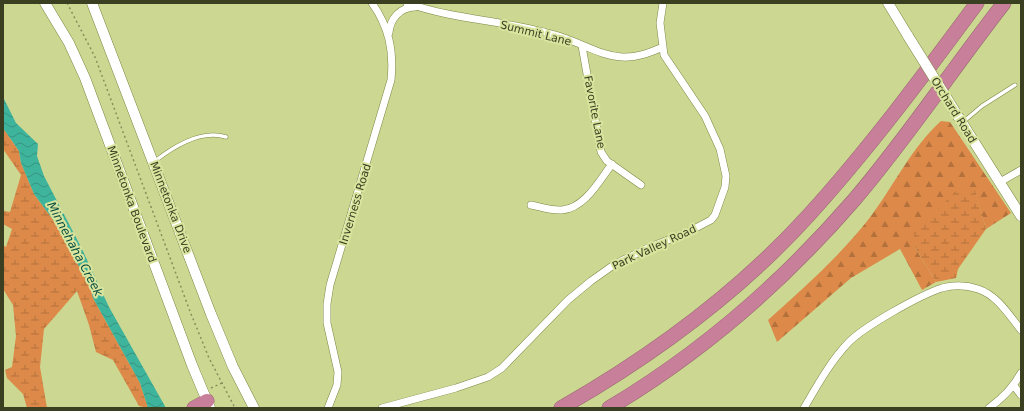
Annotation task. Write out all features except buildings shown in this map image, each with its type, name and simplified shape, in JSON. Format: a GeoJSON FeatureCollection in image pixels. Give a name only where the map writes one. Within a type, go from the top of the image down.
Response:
{"type":"FeatureCollection","features":[{"type":"Feature","properties":{"kind":"highway"},"geometry":{"type":"LineString","coordinates":[[561,408],[639,361],[684,329],[727,294],[768,256],[807,217],[844,175],[929,68],[977,3]]}},
{"type":"Feature","properties":{"kind":"highway"},"geometry":{"type":"LineString","coordinates":[[609,408],[656,378],[704,343],[767,290],[825,233],[855,199],[899,143],[1004,3]]}},
{"type":"Feature","properties":{"kind":"highway"},"geometry":{"type":"LineString","coordinates":[[194,408],[209,399]]}},
{"type":"Feature","properties":{"kind":"street","name":"Minnetonka Boulevard"},"geometry":{"type":"LineString","coordinates":[[46,3],[66,37],[85,78],[209,399]]}},
{"type":"Feature","properties":{"kind":"street","name":"Minnetonka Drive"},"geometry":{"type":"LineString","coordinates":[[92,3],[211,314],[233,367],[254,408]]}},
{"type":"Feature","properties":{"kind":"street","name":"Inverness Road"},"geometry":{"type":"LineString","coordinates":[[328,408],[337,385],[338,372],[327,323],[327,304],[330,285],[388,94],[393,65],[389,36],[378,12],[372,3]]}},
{"type":"Feature","properties":{"kind":"street","name":"Summit Lane"},"geometry":{"type":"LineString","coordinates":[[407,3],[463,18],[520,26],[567,39],[608,56],[622,57],[649,53],[663,47]]}},
{"type":"Feature","properties":{"kind":"street","name":"Park Valley Road"},"geometry":{"type":"LineString","coordinates":[[382,408],[456,388],[488,377],[502,368],[568,300],[596,277],[615,264],[693,229],[711,220],[715,215],[725,187],[726,176],[720,149],[705,116],[668,62],[663,47],[660,23],[663,3]]}},
{"type":"Feature","properties":{"kind":"street","name":"Orchard Road"},"geometry":{"type":"LineString","coordinates":[[888,3],[1021,216]]}},
{"type":"Feature","properties":{"kind":"street"},"geometry":{"type":"LineString","coordinates":[[389,36],[392,20],[397,14],[408,8],[419,7]]}},
{"type":"Feature","properties":{"kind":"street","name":"Favorite Lane"},"geometry":{"type":"LineString","coordinates":[[582,46],[598,142],[602,152],[612,164],[641,185]]}},
{"type":"Feature","properties":{"kind":"street"},"geometry":{"type":"LineString","coordinates":[[531,205],[556,210],[575,206],[586,197],[612,164]]}},
{"type":"Feature","properties":{"kind":"street"},"geometry":{"type":"LineString","coordinates":[[1000,182],[1021,170]]}},
{"type":"Feature","properties":{"kind":"street"},"geometry":{"type":"LineString","coordinates":[[804,408],[838,355],[849,342],[878,321],[931,292],[943,288],[967,286],[978,289],[999,302],[1021,330]]}},
{"type":"Feature","properties":{"kind":"street"},"geometry":{"type":"LineString","coordinates":[[989,408],[1004,398],[1014,386],[1021,373]]}},
{"type":"Feature","properties":{"kind":"street"},"geometry":{"type":"LineString","coordinates":[[1014,386],[1021,395]]}},
{"type":"Feature","properties":{"kind":"lane"},"geometry":{"type":"LineString","coordinates":[[960,120],[1015,85]]}},
{"type":"Feature","properties":{"kind":"lane"},"geometry":{"type":"LineString","coordinates":[[154,162],[180,144],[212,134],[226,137]]}},
{"type":"Feature","properties":{"kind":"path"},"geometry":{"type":"LineString","coordinates":[[67,3],[95,57],[191,314],[235,408]]}},
{"type":"Feature","properties":{"kind":"path"},"geometry":{"type":"LineString","coordinates":[[209,399],[222,383]]}},
{"type":"Feature","properties":{"kind":"green space"},"geometry":{"type":"Polygon","coordinates":[[[941,121],[950,122],[1011,213],[986,229],[975,191],[914,246],[936,282],[922,290],[900,249],[851,278],[777,342],[768,320],[822,271],[847,244],[871,216],[921,142],[941,121]]]}},
{"type":"Feature","properties":{"kind":"green space"},"geometry":{"type":"Polygon","coordinates":[[[3,128],[19,151],[21,163],[34,194],[54,221],[91,288],[93,298],[140,383],[148,408],[139,406],[113,360],[96,352],[89,325],[77,291],[44,329],[40,367],[47,408],[27,408],[23,394],[7,378],[5,370],[12,367],[16,336],[13,305],[3,289],[3,245],[6,247],[12,229],[3,224],[3,211],[10,212],[21,175],[3,149],[3,128]]]}},
{"type":"Feature","properties":{"kind":"green space"},"geometry":{"type":"Polygon","coordinates":[[[959,188],[975,190],[986,229],[958,269],[956,278],[936,282],[914,246],[914,232],[959,188]]]}},
{"type":"Feature","properties":{"kind":"water","name":"Minnehaha Creek"},"geometry":{"type":"Polygon","coordinates":[[[3,97],[16,123],[38,144],[37,156],[44,176],[81,247],[109,307],[166,408],[148,408],[140,383],[93,298],[91,288],[54,221],[34,194],[21,163],[19,151],[3,128],[3,97]]]}}]}
